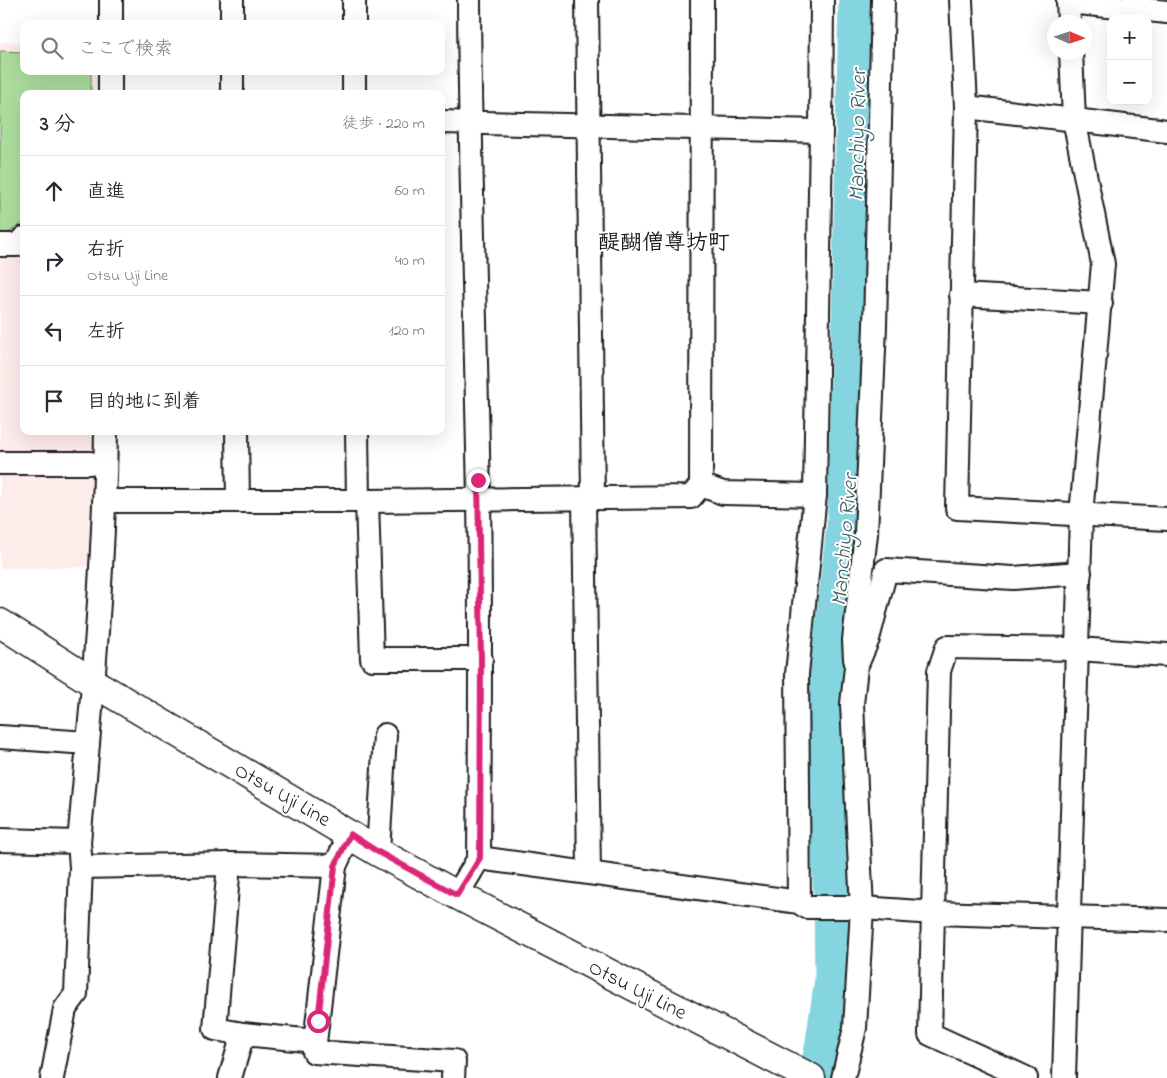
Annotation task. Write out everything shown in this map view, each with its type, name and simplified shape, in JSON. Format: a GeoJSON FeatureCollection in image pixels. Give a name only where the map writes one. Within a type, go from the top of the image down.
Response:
{"type":"FeatureCollection","features":[{"type":"Feature","properties":{"kind":"main road","name":"Otsu Uji Line"},"geometry":{"type":"LineString","coordinates":[[0,623],[94,683],[378,852],[457,895],[809,1077]]}},
{"type":"Feature","properties":{"kind":"street"},"geometry":{"type":"LineString","coordinates":[[111,0],[111,20]]}},
{"type":"Feature","properties":{"kind":"street"},"geometry":{"type":"LineString","coordinates":[[232,0],[232,20]]}},
{"type":"Feature","properties":{"kind":"street"},"geometry":{"type":"LineString","coordinates":[[354,0],[354,20]]}},
{"type":"Feature","properties":{"kind":"street"},"geometry":{"type":"LineString","coordinates":[[457,895],[480,858],[481,659],[479,500],[468,0]]}},
{"type":"Feature","properties":{"kind":"street"},"geometry":{"type":"LineString","coordinates":[[587,0],[589,125],[589,873]]}},
{"type":"Feature","properties":{"kind":"street"},"geometry":{"type":"LineString","coordinates":[[105,502],[690,497],[701,486],[702,0]]}},
{"type":"Feature","properties":{"kind":"street"},"geometry":{"type":"LineString","coordinates":[[802,905],[797,674],[815,495],[822,0]]}},
{"type":"Feature","properties":{"kind":"street"},"geometry":{"type":"LineString","coordinates":[[843,1078],[855,1028],[852,704],[856,667],[854,640],[866,534],[875,336],[883,0]]}},
{"type":"Feature","properties":{"kind":"street"},"geometry":{"type":"LineString","coordinates":[[961,0],[966,107],[956,508],[1167,519]]}},
{"type":"Feature","properties":{"kind":"street"},"geometry":{"type":"LineString","coordinates":[[1068,8],[1167,12]]}},
{"type":"Feature","properties":{"kind":"street"},"geometry":{"type":"LineString","coordinates":[[1064,1078],[1082,515],[1103,264],[1074,119],[1071,60]]}},
{"type":"Feature","properties":{"kind":"street"},"geometry":{"type":"LineString","coordinates":[[110,75],[110,90]]}},
{"type":"Feature","properties":{"kind":"street"},"geometry":{"type":"LineString","coordinates":[[232,75],[232,90]]}},
{"type":"Feature","properties":{"kind":"street"},"geometry":{"type":"LineString","coordinates":[[354,75],[354,90]]}},
{"type":"Feature","properties":{"kind":"street"},"geometry":{"type":"LineString","coordinates":[[966,107],[1167,130]]}},
{"type":"Feature","properties":{"kind":"street"},"geometry":{"type":"LineString","coordinates":[[445,122],[821,131]]}},
{"type":"Feature","properties":{"kind":"street"},"geometry":{"type":"LineString","coordinates":[[0,246],[17,246],[20,243]]}},
{"type":"Feature","properties":{"kind":"street"},"geometry":{"type":"LineString","coordinates":[[961,295],[1100,303]]}},
{"type":"Feature","properties":{"kind":"street"},"geometry":{"type":"LineString","coordinates":[[52,1078],[65,1009],[76,994],[81,867],[79,842],[94,683],[105,502],[106,435]]}},
{"type":"Feature","properties":{"kind":"street"},"geometry":{"type":"LineString","coordinates":[[237,435],[238,501]]}},
{"type":"Feature","properties":{"kind":"street"},"geometry":{"type":"LineString","coordinates":[[357,435],[372,659],[481,659]]}},
{"type":"Feature","properties":{"kind":"street"},"geometry":{"type":"LineString","coordinates":[[0,463],[90,464]]}},
{"type":"Feature","properties":{"kind":"street"},"geometry":{"type":"LineString","coordinates":[[701,486],[723,493],[815,495]]}},
{"type":"Feature","properties":{"kind":"street"},"geometry":{"type":"LineString","coordinates":[[856,667],[868,639],[886,570],[1013,578],[1080,573]]}},
{"type":"Feature","properties":{"kind":"street"},"geometry":{"type":"LineString","coordinates":[[1026,1078],[930,1034],[938,670],[947,647],[1077,649],[1167,655]]}},
{"type":"Feature","properties":{"kind":"street"},"geometry":{"type":"LineString","coordinates":[[378,852],[385,735]]}},
{"type":"Feature","properties":{"kind":"street"},"geometry":{"type":"LineString","coordinates":[[0,737],[88,743]]}},
{"type":"Feature","properties":{"kind":"street"},"geometry":{"type":"LineString","coordinates":[[350,834],[335,866],[314,1052],[454,1061],[453,1078]]}},
{"type":"Feature","properties":{"kind":"street"},"geometry":{"type":"LineString","coordinates":[[0,840],[79,842]]}},
{"type":"Feature","properties":{"kind":"street"},"geometry":{"type":"LineString","coordinates":[[480,858],[802,905],[934,913],[1167,920]]}},
{"type":"Feature","properties":{"kind":"street"},"geometry":{"type":"LineString","coordinates":[[81,867],[228,864],[335,866]]}},
{"type":"Feature","properties":{"kind":"street"},"geometry":{"type":"LineString","coordinates":[[228,864],[215,1029],[243,1034],[315,1040]]}},
{"type":"Feature","properties":{"kind":"street"},"geometry":{"type":"LineString","coordinates":[[230,1078],[243,1034]]}},
{"type":"Feature","properties":{"kind":"shaded area"},"geometry":{"type":"Polygon","coordinates":[[[0,42],[20,43],[20,75],[98,75],[98,90],[20,90],[20,435],[95,435],[95,476],[89,567],[0,568],[0,42]]]}},
{"type":"Feature","properties":{"kind":"green space"},"geometry":{"type":"Polygon","coordinates":[[[0,51],[20,52],[20,75],[91,75],[91,90],[20,90],[20,224],[7,234],[0,234],[0,51]]]}},
{"type":"Feature","properties":{"kind":"waterway","name":"Manchiyo River"},"geometry":{"type":"LineString","coordinates":[[818,1078],[825,1049],[835,980],[834,895],[825,720],[848,518],[859,0]]}},
{"type":"Feature","properties":{"kind":"district","name":"醍醐僧尊坊町"},"geometry":{"type":"Point","coordinates":[664,241]}},
{"type":"Feature","properties":{"kind":"route"},"geometry":{"type":"LineString","coordinates":[[318,1021],[335,866],[350,834],[378,852],[457,895],[480,858],[481,659],[478,480]]}}]}
